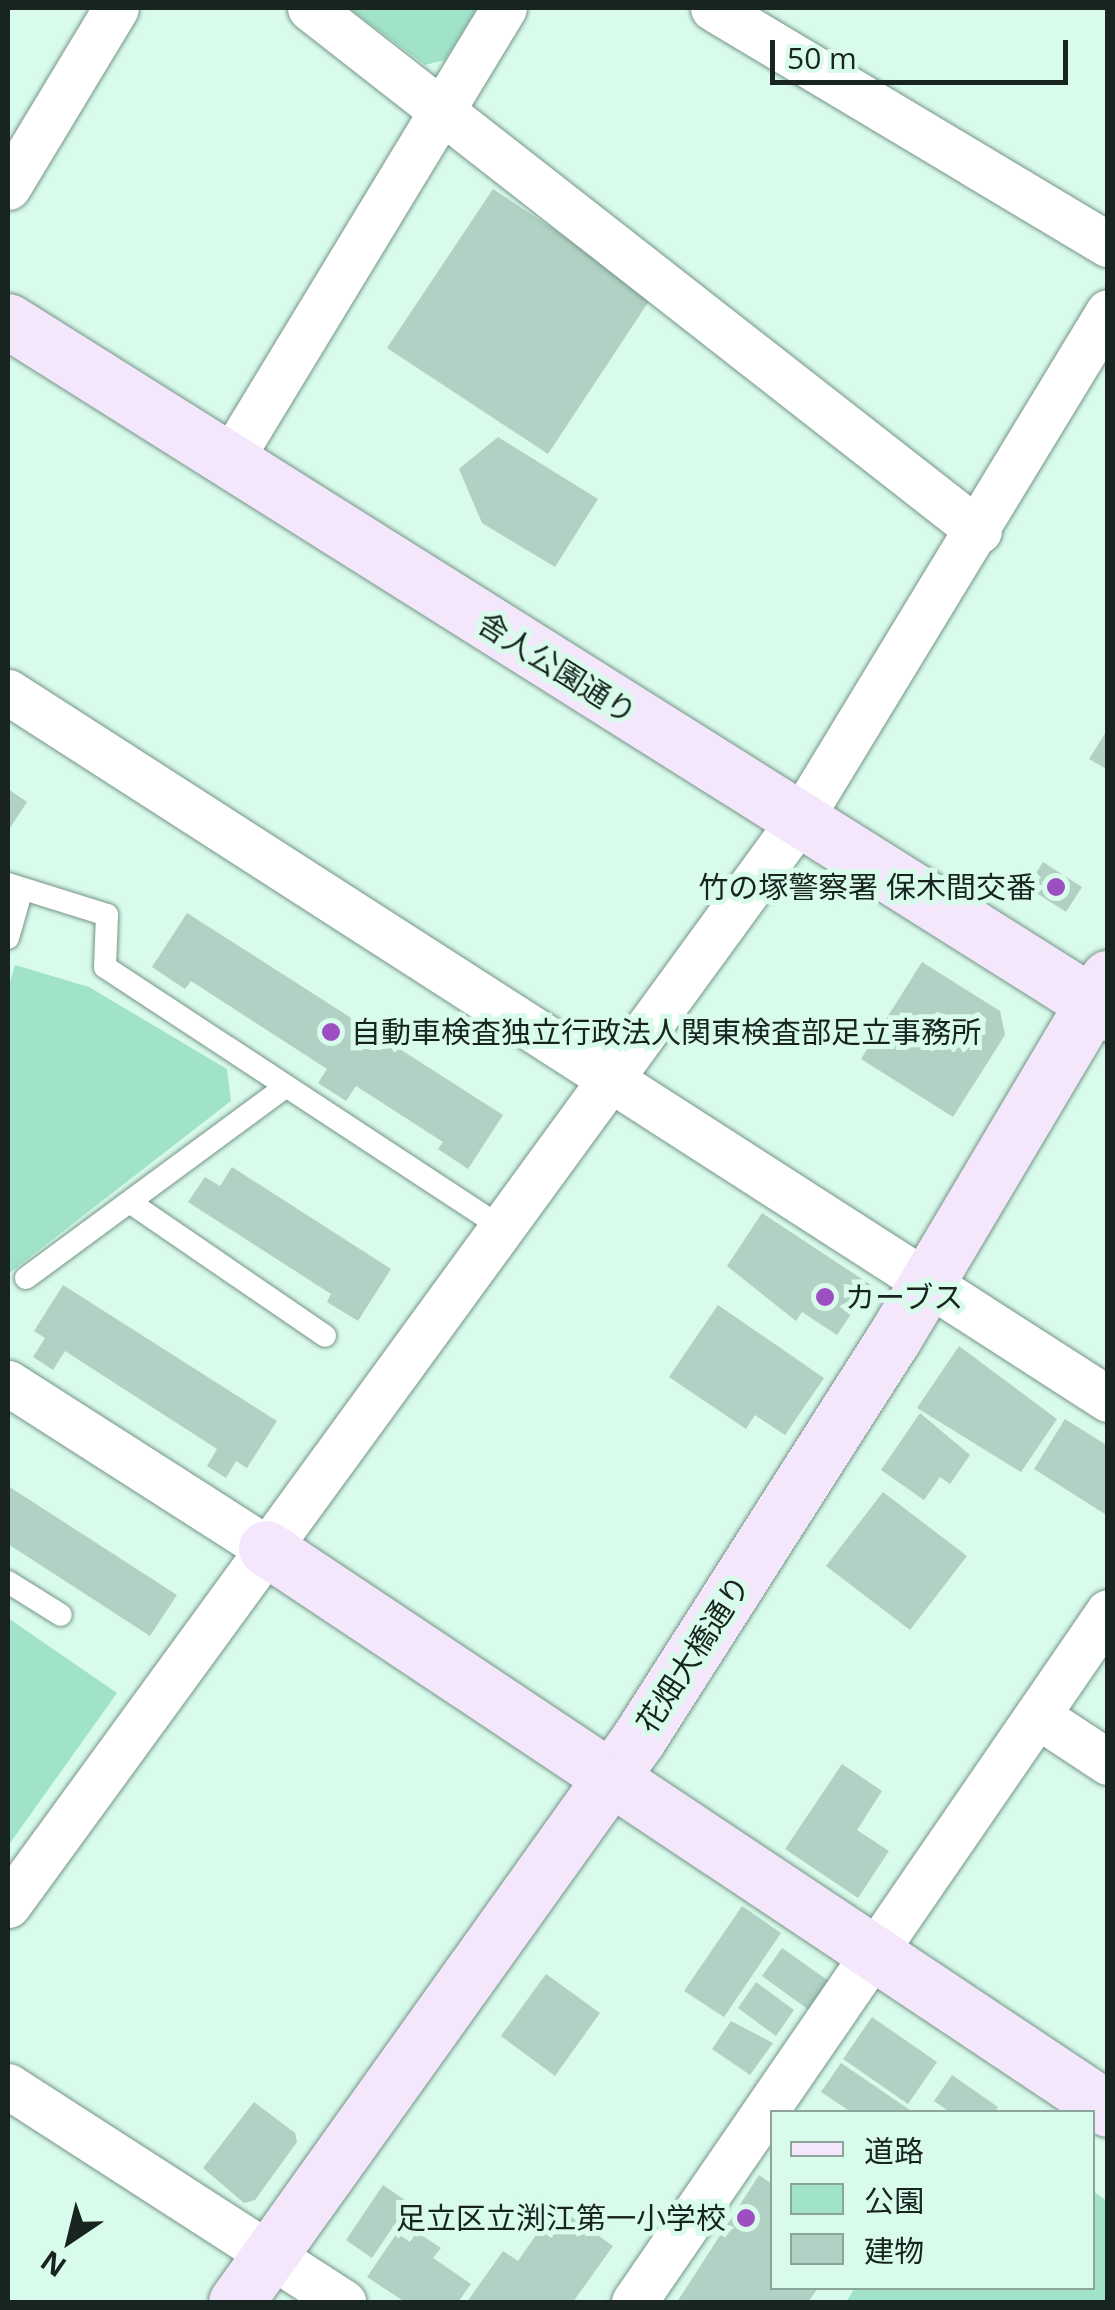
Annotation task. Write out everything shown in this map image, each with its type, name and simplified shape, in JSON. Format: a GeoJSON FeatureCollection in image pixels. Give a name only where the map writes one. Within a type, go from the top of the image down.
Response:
{"type":"FeatureCollection","features":[{"type":"Feature","properties":{"kind":"street"},"geometry":{"type":"LineString","coordinates":[[8,187],[116,8]]}},
{"type":"Feature","properties":{"kind":"street"},"geometry":{"type":"LineString","coordinates":[[310,8],[979,531]]}},
{"type":"Feature","properties":{"kind":"street"},"geometry":{"type":"LineString","coordinates":[[228,463],[504,8]]}},
{"type":"Feature","properties":{"kind":"street"},"geometry":{"type":"LineString","coordinates":[[713,8],[1108,244]]}},
{"type":"Feature","properties":{"kind":"street"},"geometry":{"type":"LineString","coordinates":[[8,1905],[800,819],[979,531],[1108,312]]}},
{"type":"Feature","properties":{"kind":"street","name":"舎人公園通り"},"geometry":{"type":"LineString","coordinates":[[8,321],[228,463],[800,819],[1102,998]]}},
{"type":"Feature","properties":{"kind":"street"},"geometry":{"type":"LineString","coordinates":[[8,692],[608,1082],[1108,1400]]}},
{"type":"Feature","properties":{"kind":"street","name":"花畑大橋通り"},"geometry":{"type":"LineString","coordinates":[[236,2302],[610,1780],[928,1284],[1102,998]]}},
{"type":"Feature","properties":{"kind":"street"},"geometry":{"type":"LineString","coordinates":[[8,1384],[266,1548],[1108,2108]]}},
{"type":"Feature","properties":{"kind":"street"},"geometry":{"type":"LineString","coordinates":[[634,2302],[1108,1612]]}},
{"type":"Feature","properties":{"kind":"street"},"geometry":{"type":"LineString","coordinates":[[1038,1716],[1108,1762]]}},
{"type":"Feature","properties":{"kind":"street"},"geometry":{"type":"LineString","coordinates":[[8,2086],[343,2302]]}},
{"type":"Feature","properties":{"kind":"lane"},"geometry":{"type":"LineString","coordinates":[[8,938],[15,887],[107,915],[105,967],[502,1228]]}},
{"type":"Feature","properties":{"kind":"lane"},"geometry":{"type":"LineString","coordinates":[[26,1278],[286,1086]]}},
{"type":"Feature","properties":{"kind":"lane"},"geometry":{"type":"LineString","coordinates":[[131,1203],[325,1336]]}},
{"type":"Feature","properties":{"kind":"lane"},"geometry":{"type":"LineString","coordinates":[[8,1582],[61,1615]]}},
{"type":"Feature","properties":{"kind":"green space"},"geometry":{"type":"Polygon","coordinates":[[[349,8],[477,8],[445,60],[425,65],[349,8]]]}},
{"type":"Feature","properties":{"kind":"green space"},"geometry":{"type":"Polygon","coordinates":[[[15,965],[89,987],[227,1069],[231,1101],[8,1274],[8,989],[15,965]]]}},
{"type":"Feature","properties":{"kind":"green space"},"geometry":{"type":"Polygon","coordinates":[[[8,1618],[117,1693],[8,1846],[8,1618]]]}},
{"type":"Feature","properties":{"kind":"green space"},"geometry":{"type":"Polygon","coordinates":[[[1095,2192],[1107,2201],[1107,2302],[846,2302],[854,2290],[1095,2290],[1095,2192]]]}},
{"type":"Feature","properties":{"kind":"building"},"geometry":{"type":"Polygon","coordinates":[[[493,189],[653,295],[548,454],[387,348],[493,189]]]}},
{"type":"Feature","properties":{"kind":"building"},"geometry":{"type":"Polygon","coordinates":[[[498,437],[598,499],[555,567],[482,523],[459,469],[498,437]]]}},
{"type":"Feature","properties":{"kind":"building"},"geometry":{"type":"Polygon","coordinates":[[[1108,729],[1108,770],[1089,759],[1108,729]]]}},
{"type":"Feature","properties":{"kind":"building"},"geometry":{"type":"Polygon","coordinates":[[[8,789],[27,802],[8,831],[8,789]]]}},
{"type":"Feature","properties":{"kind":"building"},"geometry":{"type":"Polygon","coordinates":[[[1043,862],[1082,887],[1066,912],[1027,887],[1043,862]]]}},
{"type":"Feature","properties":{"kind":"building"},"geometry":{"type":"Polygon","coordinates":[[[187,913],[503,1115],[468,1169],[438,1149],[443,1142],[356,1086],[346,1101],[318,1083],[327,1069],[191,981],[185,989],[152,967],[187,913]]]}},
{"type":"Feature","properties":{"kind":"building"},"geometry":{"type":"Polygon","coordinates":[[[922,962],[1000,1011],[1005,1035],[953,1117],[861,1059],[922,962]]]}},
{"type":"Feature","properties":{"kind":"building"},"geometry":{"type":"Polygon","coordinates":[[[232,1167],[391,1269],[358,1321],[327,1302],[331,1294],[188,1202],[205,1177],[220,1186],[232,1167]]]}},
{"type":"Feature","properties":{"kind":"building"},"geometry":{"type":"Polygon","coordinates":[[[762,1213],[871,1285],[837,1335],[802,1312],[796,1321],[727,1266],[762,1213]]]}},
{"type":"Feature","properties":{"kind":"building"},"geometry":{"type":"Polygon","coordinates":[[[63,1285],[277,1421],[247,1468],[236,1461],[226,1478],[207,1466],[217,1449],[65,1351],[53,1370],[33,1357],[45,1338],[34,1331],[63,1285]]]}},
{"type":"Feature","properties":{"kind":"building"},"geometry":{"type":"Polygon","coordinates":[[[718,1305],[824,1378],[785,1435],[755,1415],[746,1429],[669,1377],[718,1305]]]}},
{"type":"Feature","properties":{"kind":"building"},"geometry":{"type":"Polygon","coordinates":[[[959,1346],[1057,1419],[1021,1472],[917,1408],[959,1346]]]}},
{"type":"Feature","properties":{"kind":"building"},"geometry":{"type":"Polygon","coordinates":[[[920,1413],[970,1455],[950,1484],[940,1477],[924,1500],[881,1470],[920,1413]]]}},
{"type":"Feature","properties":{"kind":"building"},"geometry":{"type":"Polygon","coordinates":[[[1065,1419],[1108,1446],[1108,1516],[1034,1469],[1065,1419]]]}},
{"type":"Feature","properties":{"kind":"building"},"geometry":{"type":"Polygon","coordinates":[[[8,1486],[177,1595],[150,1636],[8,1544],[8,1486]]]}},
{"type":"Feature","properties":{"kind":"building"},"geometry":{"type":"Polygon","coordinates":[[[883,1492],[967,1556],[910,1630],[826,1566],[883,1492]]]}},
{"type":"Feature","properties":{"kind":"building"},"geometry":{"type":"Polygon","coordinates":[[[842,1764],[882,1791],[857,1830],[889,1851],[858,1898],[785,1849],[842,1764]]]}},
{"type":"Feature","properties":{"kind":"building"},"geometry":{"type":"Polygon","coordinates":[[[742,1906],[781,1933],[724,2017],[684,1991],[742,1906]]]}},
{"type":"Feature","properties":{"kind":"building"},"geometry":{"type":"Polygon","coordinates":[[[782,1948],[833,1984],[813,2013],[762,1976],[782,1948]]]}},
{"type":"Feature","properties":{"kind":"building"},"geometry":{"type":"Polygon","coordinates":[[[546,1974],[600,2013],[555,2076],[501,2036],[546,1974]]]}},
{"type":"Feature","properties":{"kind":"building"},"geometry":{"type":"Polygon","coordinates":[[[756,1982],[794,2010],[776,2036],[738,2008],[756,1982]]]}},
{"type":"Feature","properties":{"kind":"building"},"geometry":{"type":"Polygon","coordinates":[[[872,2017],[937,2062],[908,2104],[843,2059],[872,2017]]]}},
{"type":"Feature","properties":{"kind":"building"},"geometry":{"type":"Polygon","coordinates":[[[731,2021],[773,2043],[750,2075],[712,2049],[731,2021]]]}},
{"type":"Feature","properties":{"kind":"building"},"geometry":{"type":"Polygon","coordinates":[[[841,2063],[910,2110],[848,2110],[821,2092],[841,2063]]]}},
{"type":"Feature","properties":{"kind":"building"},"geometry":{"type":"Polygon","coordinates":[[[952,2075],[998,2107],[947,2110],[934,2101],[952,2075]]]}},
{"type":"Feature","properties":{"kind":"building"},"geometry":{"type":"Polygon","coordinates":[[[254,2102],[295,2133],[297,2142],[255,2200],[244,2203],[203,2168],[254,2102]]]}},
{"type":"Feature","properties":{"kind":"building"},"geometry":{"type":"Polygon","coordinates":[[[759,2175],[770,2183],[770,2290],[817,2290],[808,2302],[677,2302],[759,2175]]]}},
{"type":"Feature","properties":{"kind":"building"},"geometry":{"type":"Polygon","coordinates":[[[383,2185],[409,2203],[372,2258],[346,2240],[383,2185]]]}},
{"type":"Feature","properties":{"kind":"building"},"geometry":{"type":"Polygon","coordinates":[[[556,2206],[613,2246],[573,2302],[467,2302],[503,2251],[518,2261],[556,2206]]]}},
{"type":"Feature","properties":{"kind":"building"},"geometry":{"type":"Polygon","coordinates":[[[417,2232],[441,2248],[433,2258],[471,2284],[458,2302],[405,2302],[367,2277],[397,2233],[410,2242],[417,2232]]]}},
{"type":"Feature","properties":{"kind":"place","name":"竹の塚警察署 保木間交番"},"geometry":{"type":"Point","coordinates":[1056,887]}},
{"type":"Feature","properties":{"kind":"place","name":"自動車検査独立行政法人関東検査部足立事務所"},"geometry":{"type":"Point","coordinates":[331,1032]}},
{"type":"Feature","properties":{"kind":"place","name":"カーブス"},"geometry":{"type":"Point","coordinates":[825,1297]}},
{"type":"Feature","properties":{"kind":"place","name":"足立区立渕江第一小学校"},"geometry":{"type":"Point","coordinates":[746,2218]}}]}
